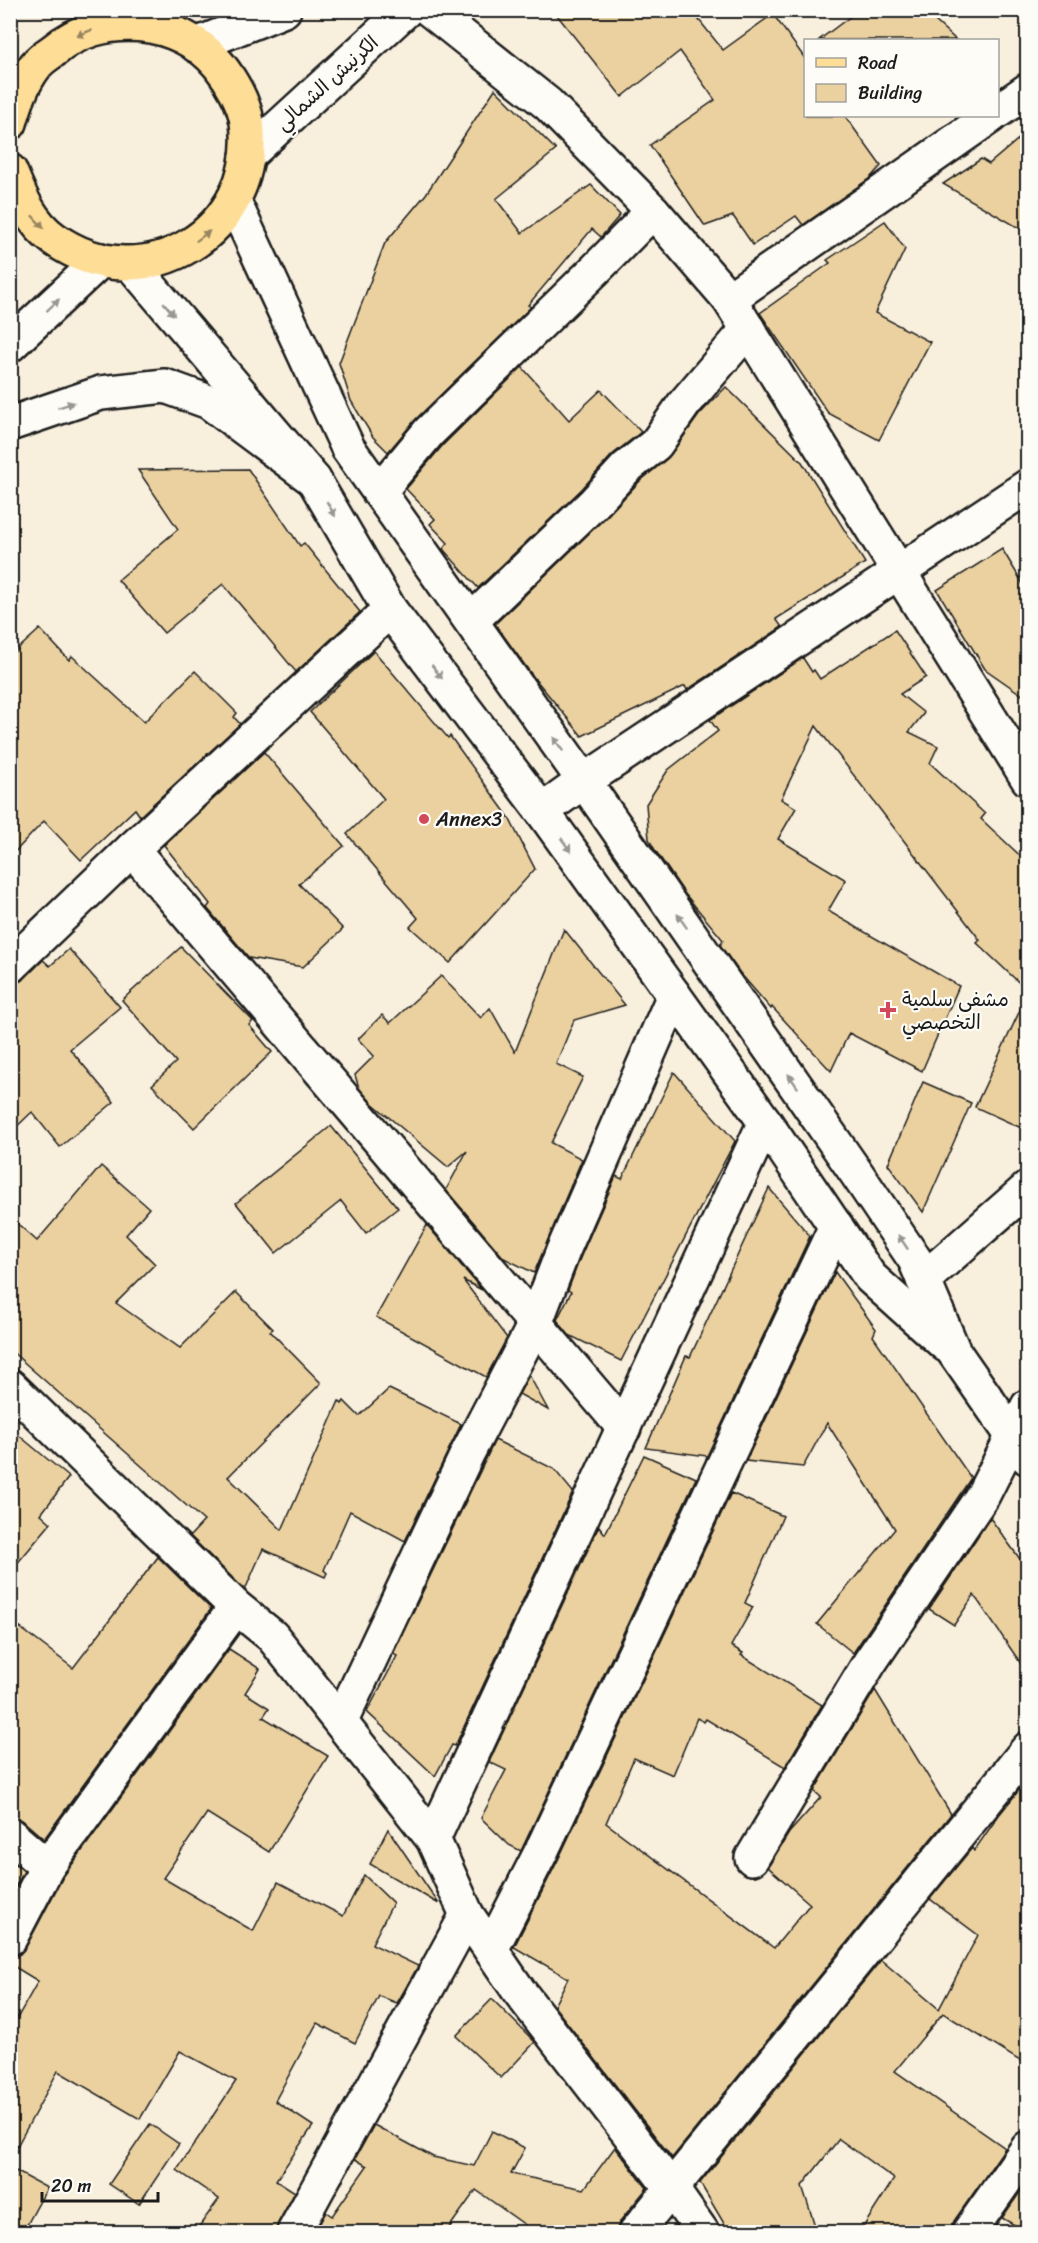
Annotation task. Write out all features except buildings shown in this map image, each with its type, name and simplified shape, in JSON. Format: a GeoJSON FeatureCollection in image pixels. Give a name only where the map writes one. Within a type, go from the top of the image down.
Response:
{"type":"FeatureCollection","features":[{"type":"Feature","properties":{"kind":"main road"},"geometry":{"type":"LineString","coordinates":[[10,171],[25,207],[53,238],[89,258],[116,262],[172,256],[208,234],[234,202],[248,162],[247,120],[232,81],[207,52],[158,19],[138,23],[116,17],[101,26],[66,40],[36,65],[13,102]]}},
{"type":"Feature","properties":{"kind":"street"},"geometry":{"type":"LineString","coordinates":[[196,45],[284,10]]}},
{"type":"Feature","properties":{"kind":"street","name":"الكرنيش الشمالي"},"geometry":{"type":"LineString","coordinates":[[247,156],[406,10]]}},
{"type":"Feature","properties":{"kind":"street"},"geometry":{"type":"LineString","coordinates":[[430,10],[548,104],[653,211],[729,299],[1028,778]]}},
{"type":"Feature","properties":{"kind":"street"},"geometry":{"type":"LineString","coordinates":[[999,110],[1028,90]]}},
{"type":"Feature","properties":{"kind":"street"},"geometry":{"type":"LineString","coordinates":[[729,299],[990,117]]}},
{"type":"Feature","properties":{"kind":"street"},"geometry":{"type":"LineString","coordinates":[[234,202],[348,448],[584,781],[915,1260],[954,1352],[1020,1447]]}},
{"type":"Feature","properties":{"kind":"street"},"geometry":{"type":"LineString","coordinates":[[379,492],[429,432],[653,211]]}},
{"type":"Feature","properties":{"kind":"street"},"geometry":{"type":"LineString","coordinates":[[10,345],[116,262],[314,480],[390,610],[542,811],[765,1122],[870,1277],[954,1352]]}},
{"type":"Feature","properties":{"kind":"street"},"geometry":{"type":"LineString","coordinates":[[471,621],[594,503],[626,468],[656,444],[684,404],[748,329]]}},
{"type":"Feature","properties":{"kind":"street"},"geometry":{"type":"LineString","coordinates":[[10,424],[102,393],[165,386],[209,402],[314,480]]}},
{"type":"Feature","properties":{"kind":"street"},"geometry":{"type":"LineString","coordinates":[[542,811],[1028,486]]}},
{"type":"Feature","properties":{"kind":"street"},"geometry":{"type":"LineString","coordinates":[[10,966],[132,849],[390,610]]}},
{"type":"Feature","properties":{"kind":"street"},"geometry":{"type":"LineString","coordinates":[[132,849],[624,1428]]}},
{"type":"Feature","properties":{"kind":"street"},"geometry":{"type":"LineString","coordinates":[[341,1721],[468,1452],[535,1324],[562,1251],[674,995]]}},
{"type":"Feature","properties":{"kind":"street"},"geometry":{"type":"LineString","coordinates":[[433,1839],[765,1122]]}},
{"type":"Feature","properties":{"kind":"street"},"geometry":{"type":"LineString","coordinates":[[923,1280],[1028,1188]]}},
{"type":"Feature","properties":{"kind":"street"},"geometry":{"type":"LineString","coordinates":[[491,1950],[541,1852],[836,1226]]}},
{"type":"Feature","properties":{"kind":"street"},"geometry":{"type":"LineString","coordinates":[[10,1386],[236,1607],[272,1636],[433,1839],[466,1915],[519,1991],[671,2188],[702,2232]]}},
{"type":"Feature","properties":{"kind":"street"},"geometry":{"type":"LineString","coordinates":[[752,1858],[870,1662],[983,1495],[1020,1447],[1028,1406]]}},
{"type":"Feature","properties":{"kind":"street"},"geometry":{"type":"LineString","coordinates":[[10,1938],[46,1867],[236,1607]]}},
{"type":"Feature","properties":{"kind":"street"},"geometry":{"type":"LineString","coordinates":[[636,2232],[1028,1749]]}},
{"type":"Feature","properties":{"kind":"street"},"geometry":{"type":"LineString","coordinates":[[10,1834],[46,1867]]}},
{"type":"Feature","properties":{"kind":"street"},"geometry":{"type":"LineString","coordinates":[[294,2232],[466,1915]]}},
{"type":"Feature","properties":{"kind":"street"},"geometry":{"type":"LineString","coordinates":[[969,2232],[1028,2148]]}},
{"type":"Feature","properties":{"kind":"place","name":"Annex3"},"geometry":{"type":"Point","coordinates":[424,819]}},
{"type":"Feature","properties":{"kind":"place","name":"مشفى سلمية التخصصي"},"geometry":{"type":"Point","coordinates":[888,1010]}}]}
